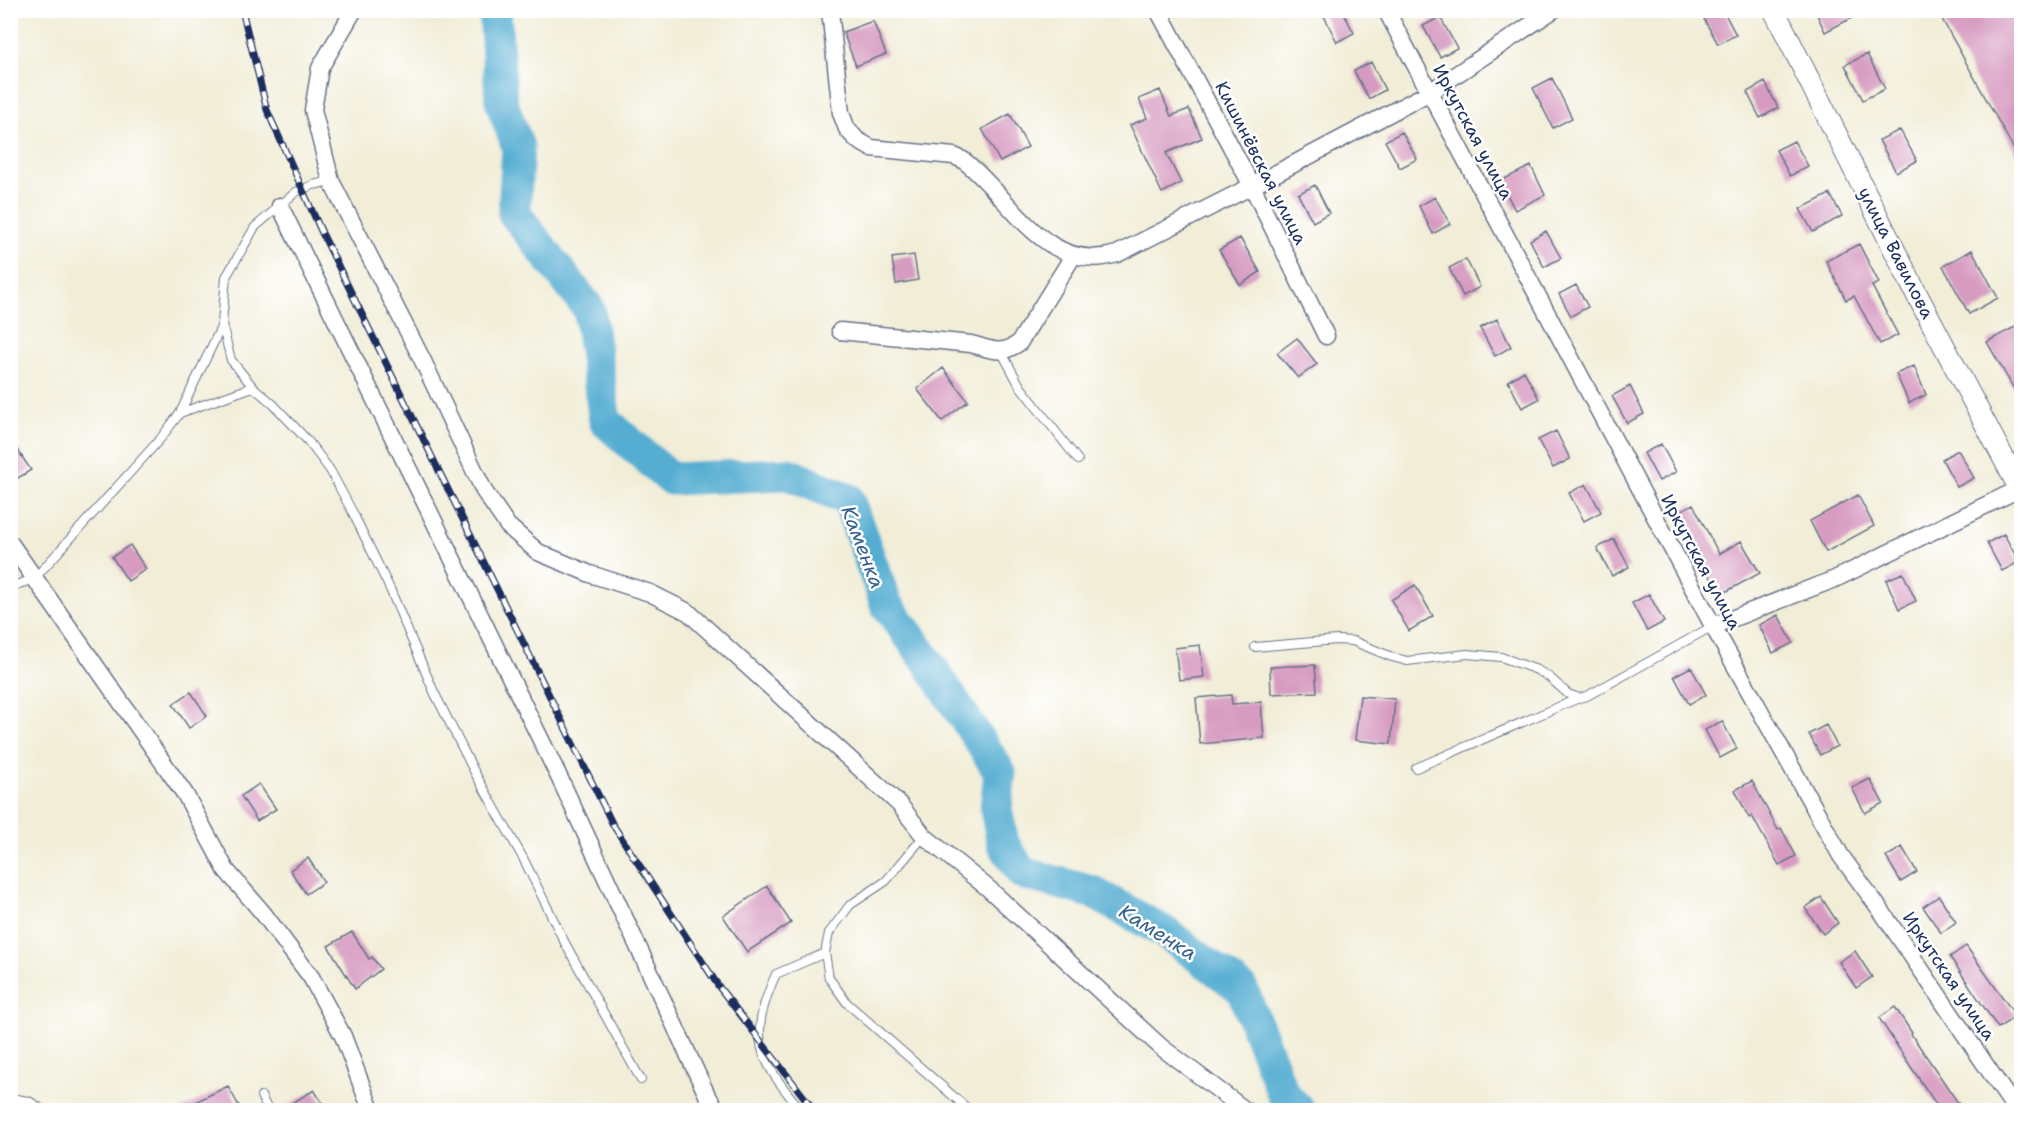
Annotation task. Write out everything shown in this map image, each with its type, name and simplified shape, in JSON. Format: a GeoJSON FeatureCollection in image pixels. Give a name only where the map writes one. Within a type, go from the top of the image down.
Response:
{"type":"FeatureCollection","features":[{"type":"Feature","properties":{"kind":"street"},"geometry":{"type":"LineString","coordinates":[[354,10],[320,68],[313,110],[332,181],[422,359],[484,491],[508,526],[538,552],[590,574],[650,593],[688,612],[899,804],[924,836],[989,889],[1161,1047],[1245,1110]]}},
{"type":"Feature","properties":{"kind":"street"},"geometry":{"type":"LineString","coordinates":[[830,10],[841,113],[847,129],[857,140],[871,148],[954,156],[963,160],[1045,241],[1073,256],[1092,259],[1117,254],[1430,92],[1553,10]]}},
{"type":"Feature","properties":{"kind":"street","name":"Кишинёвская улица"},"geometry":{"type":"LineString","coordinates":[[1158,10],[1252,186],[1326,336]]}},
{"type":"Feature","properties":{"kind":"street","name":"Иркутская улица"},"geometry":{"type":"LineString","coordinates":[[1386,10],[1713,626],[1840,856],[1882,912],[2016,1110]]}},
{"type":"Feature","properties":{"kind":"street","name":"улица Вавилова"},"geometry":{"type":"LineString","coordinates":[[1774,10],[1916,293],[2021,490]]}},
{"type":"Feature","properties":{"kind":"street"},"geometry":{"type":"LineString","coordinates":[[280,206],[555,768],[707,1095],[717,1110]]}},
{"type":"Feature","properties":{"kind":"street"},"geometry":{"type":"LineString","coordinates":[[840,331],[971,344],[992,351],[1011,349],[1019,343],[1073,256]]}},
{"type":"Feature","properties":{"kind":"street"},"geometry":{"type":"LineString","coordinates":[[1713,626],[1836,579],[2021,490]]}},
{"type":"Feature","properties":{"kind":"street"},"geometry":{"type":"LineString","coordinates":[[10,543],[185,795],[226,870],[263,913],[311,977],[343,1036],[372,1110]]}},
{"type":"Feature","properties":{"kind":"lane"},"geometry":{"type":"LineString","coordinates":[[332,181],[296,192],[255,227],[226,277],[222,324],[231,360],[253,387],[273,404],[308,441],[330,470],[390,589],[434,692],[470,763],[523,858],[566,945],[641,1080]]}},
{"type":"Feature","properties":{"kind":"lane"},"geometry":{"type":"LineString","coordinates":[[10,587],[34,579],[139,464],[180,413],[222,324]]}},
{"type":"Feature","properties":{"kind":"lane"},"geometry":{"type":"LineString","coordinates":[[1001,351],[1020,386],[1078,460]]}},
{"type":"Feature","properties":{"kind":"lane"},"geometry":{"type":"LineString","coordinates":[[180,413],[253,387]]}},
{"type":"Feature","properties":{"kind":"lane"},"geometry":{"type":"LineString","coordinates":[[1416,768],[1587,696],[1713,626]]}},
{"type":"Feature","properties":{"kind":"lane"},"geometry":{"type":"LineString","coordinates":[[1255,647],[1337,640],[1353,641],[1407,661],[1467,654],[1501,657],[1537,670],[1549,677],[1568,694],[1579,698]]}},
{"type":"Feature","properties":{"kind":"lane"},"geometry":{"type":"LineString","coordinates":[[924,836],[886,881],[850,905],[829,933],[825,953],[829,978],[847,1003],[969,1110]]}},
{"type":"Feature","properties":{"kind":"lane"},"geometry":{"type":"LineString","coordinates":[[801,1110],[777,1081],[765,1059],[759,1040],[764,1002],[776,974],[825,953]]}},
{"type":"Feature","properties":{"kind":"lane"},"geometry":{"type":"LineString","coordinates":[[261,1096],[268,1110]]}},
{"type":"Feature","properties":{"kind":"lane"},"geometry":{"type":"LineString","coordinates":[[10,1098],[29,1101],[43,1110]]}},
{"type":"Feature","properties":{"kind":"building"},"geometry":{"type":"Polygon","coordinates":[[[1321,10],[1342,10],[1354,33],[1337,42],[1321,10]]]}},
{"type":"Feature","properties":{"kind":"building"},"geometry":{"type":"Polygon","coordinates":[[[1723,10],[1736,35],[1718,44],[1704,19],[1723,10]]]}},
{"type":"Feature","properties":{"kind":"building"},"geometry":{"type":"Polygon","coordinates":[[[1815,10],[1867,10],[1825,32],[1815,10]]]}},
{"type":"Feature","properties":{"kind":"building"},"geometry":{"type":"Polygon","coordinates":[[[1937,10],[2022,10],[2022,164],[1937,10]]]}},
{"type":"Feature","properties":{"kind":"building"},"geometry":{"type":"Polygon","coordinates":[[[1440,17],[1457,48],[1440,57],[1423,26],[1440,17]]]}},
{"type":"Feature","properties":{"kind":"building"},"geometry":{"type":"Polygon","coordinates":[[[873,21],[886,54],[856,66],[843,32],[873,21]]]}},
{"type":"Feature","properties":{"kind":"building"},"geometry":{"type":"Polygon","coordinates":[[[1867,54],[1885,89],[1863,100],[1845,65],[1867,54]]]}},
{"type":"Feature","properties":{"kind":"building"},"geometry":{"type":"Polygon","coordinates":[[[1371,62],[1385,90],[1369,99],[1354,71],[1371,62]]]}},
{"type":"Feature","properties":{"kind":"building"},"geometry":{"type":"Polygon","coordinates":[[[1552,78],[1572,118],[1553,128],[1533,88],[1552,78]]]}},
{"type":"Feature","properties":{"kind":"building"},"geometry":{"type":"Polygon","coordinates":[[[1765,82],[1778,108],[1760,118],[1747,92],[1765,82]]]}},
{"type":"Feature","properties":{"kind":"building"},"geometry":{"type":"Polygon","coordinates":[[[1160,90],[1171,116],[1189,109],[1202,138],[1166,153],[1181,183],[1162,193],[1130,125],[1147,118],[1139,99],[1160,90]]]}},
{"type":"Feature","properties":{"kind":"building"},"geometry":{"type":"Polygon","coordinates":[[[1010,114],[1028,147],[1000,162],[982,129],[1010,114]]]}},
{"type":"Feature","properties":{"kind":"building"},"geometry":{"type":"Polygon","coordinates":[[[1900,130],[1917,161],[1896,172],[1879,140],[1900,130]]]}},
{"type":"Feature","properties":{"kind":"building"},"geometry":{"type":"Polygon","coordinates":[[[1402,132],[1417,159],[1400,168],[1385,141],[1402,132]]]}},
{"type":"Feature","properties":{"kind":"building"},"geometry":{"type":"Polygon","coordinates":[[[1794,141],[1808,166],[1790,176],[1776,150],[1794,141]]]}},
{"type":"Feature","properties":{"kind":"building"},"geometry":{"type":"Polygon","coordinates":[[[1531,166],[1545,195],[1515,210],[1500,181],[1531,166]]]}},
{"type":"Feature","properties":{"kind":"building"},"geometry":{"type":"Polygon","coordinates":[[[1315,185],[1329,213],[1313,222],[1298,194],[1315,185]]]}},
{"type":"Feature","properties":{"kind":"building"},"geometry":{"type":"Polygon","coordinates":[[[1830,194],[1842,216],[1813,232],[1800,209],[1830,194]]]}},
{"type":"Feature","properties":{"kind":"building"},"geometry":{"type":"Polygon","coordinates":[[[1435,197],[1450,224],[1433,234],[1419,206],[1435,197]]]}},
{"type":"Feature","properties":{"kind":"building"},"geometry":{"type":"Polygon","coordinates":[[[1546,231],[1561,258],[1544,267],[1530,240],[1546,231]]]}},
{"type":"Feature","properties":{"kind":"building"},"geometry":{"type":"Polygon","coordinates":[[[1240,238],[1260,272],[1240,285],[1219,250],[1240,238]]]}},
{"type":"Feature","properties":{"kind":"building"},"geometry":{"type":"Polygon","coordinates":[[[1859,244],[1879,283],[1872,286],[1898,335],[1880,344],[1854,296],[1846,300],[1826,261],[1859,244]]]}},
{"type":"Feature","properties":{"kind":"building"},"geometry":{"type":"Polygon","coordinates":[[[1972,250],[1998,298],[1969,314],[1943,266],[1972,250]]]}},
{"type":"Feature","properties":{"kind":"building"},"geometry":{"type":"Polygon","coordinates":[[[914,255],[918,280],[896,284],[892,258],[914,255]]]}},
{"type":"Feature","properties":{"kind":"building"},"geometry":{"type":"Polygon","coordinates":[[[1466,259],[1480,287],[1463,296],[1449,268],[1466,259]]]}},
{"type":"Feature","properties":{"kind":"building"},"geometry":{"type":"Polygon","coordinates":[[[1576,285],[1588,307],[1571,316],[1559,294],[1576,285]]]}},
{"type":"Feature","properties":{"kind":"building"},"geometry":{"type":"Polygon","coordinates":[[[1497,319],[1511,347],[1495,356],[1480,328],[1497,319]]]}},
{"type":"Feature","properties":{"kind":"building"},"geometry":{"type":"Polygon","coordinates":[[[2022,323],[2022,403],[1987,342],[2022,323]]]}},
{"type":"Feature","properties":{"kind":"building"},"geometry":{"type":"Polygon","coordinates":[[[1297,338],[1317,364],[1298,378],[1277,353],[1297,338]]]}},
{"type":"Feature","properties":{"kind":"building"},"geometry":{"type":"Polygon","coordinates":[[[1914,366],[1926,395],[1909,403],[1896,374],[1914,366]]]}},
{"type":"Feature","properties":{"kind":"building"},"geometry":{"type":"Polygon","coordinates":[[[943,368],[968,401],[942,421],[917,389],[943,368]]]}},
{"type":"Feature","properties":{"kind":"building"},"geometry":{"type":"Polygon","coordinates":[[[1524,371],[1539,399],[1522,408],[1508,381],[1524,371]]]}},
{"type":"Feature","properties":{"kind":"building"},"geometry":{"type":"Polygon","coordinates":[[[1630,386],[1644,414],[1627,423],[1612,396],[1630,386]]]}},
{"type":"Feature","properties":{"kind":"building"},"geometry":{"type":"Polygon","coordinates":[[[1556,431],[1570,459],[1553,468],[1538,440],[1556,431]]]}},
{"type":"Feature","properties":{"kind":"building"},"geometry":{"type":"Polygon","coordinates":[[[10,439],[31,470],[10,483],[10,439]]]}},
{"type":"Feature","properties":{"kind":"building"},"geometry":{"type":"Polygon","coordinates":[[[1661,444],[1676,472],[1659,481],[1644,453],[1661,444]]]}},
{"type":"Feature","properties":{"kind":"building"},"geometry":{"type":"Polygon","coordinates":[[[1958,450],[1974,478],[1957,487],[1942,459],[1958,450]]]}},
{"type":"Feature","properties":{"kind":"building"},"geometry":{"type":"Polygon","coordinates":[[[1586,484],[1601,512],[1584,521],[1569,493],[1586,484]]]}},
{"type":"Feature","properties":{"kind":"building"},"geometry":{"type":"Polygon","coordinates":[[[1858,495],[1874,526],[1826,552],[1810,521],[1858,495]]]}},
{"type":"Feature","properties":{"kind":"building"},"geometry":{"type":"Polygon","coordinates":[[[1693,504],[1719,554],[1741,541],[1760,573],[1720,595],[1676,513],[1693,504]]]}},
{"type":"Feature","properties":{"kind":"building"},"geometry":{"type":"Polygon","coordinates":[[[2004,534],[2019,562],[2002,571],[1987,543],[2004,534]]]}},
{"type":"Feature","properties":{"kind":"building"},"geometry":{"type":"Polygon","coordinates":[[[1614,539],[1629,567],[1612,576],[1597,548],[1614,539]]]}},
{"type":"Feature","properties":{"kind":"building"},"geometry":{"type":"Polygon","coordinates":[[[130,545],[146,569],[128,581],[112,557],[130,545]]]}},
{"type":"Feature","properties":{"kind":"building"},"geometry":{"type":"Polygon","coordinates":[[[1903,573],[1916,601],[1899,609],[1886,580],[1903,573]]]}},
{"type":"Feature","properties":{"kind":"building"},"geometry":{"type":"Polygon","coordinates":[[[1415,585],[1433,616],[1409,631],[1391,600],[1415,585]]]}},
{"type":"Feature","properties":{"kind":"building"},"geometry":{"type":"Polygon","coordinates":[[[1649,594],[1664,622],[1647,631],[1632,603],[1649,594]]]}},
{"type":"Feature","properties":{"kind":"building"},"geometry":{"type":"Polygon","coordinates":[[[1778,615],[1793,643],[1773,653],[1759,625],[1778,615]]]}},
{"type":"Feature","properties":{"kind":"building"},"geometry":{"type":"Polygon","coordinates":[[[1200,645],[1204,677],[1179,680],[1175,648],[1200,645]]]}},
{"type":"Feature","properties":{"kind":"building"},"geometry":{"type":"Polygon","coordinates":[[[1315,665],[1317,692],[1271,694],[1270,667],[1315,665]]]}},
{"type":"Feature","properties":{"kind":"building"},"geometry":{"type":"Polygon","coordinates":[[[1691,667],[1706,695],[1689,704],[1674,676],[1691,667]]]}},
{"type":"Feature","properties":{"kind":"building"},"geometry":{"type":"Polygon","coordinates":[[[191,692],[207,716],[189,728],[173,704],[191,692]]]}},
{"type":"Feature","properties":{"kind":"building"},"geometry":{"type":"Polygon","coordinates":[[[1231,695],[1232,704],[1261,702],[1264,738],[1200,744],[1196,698],[1231,695]]]}},
{"type":"Feature","properties":{"kind":"building"},"geometry":{"type":"Polygon","coordinates":[[[1360,696],[1395,699],[1391,744],[1355,740],[1360,696]]]}},
{"type":"Feature","properties":{"kind":"building"},"geometry":{"type":"Polygon","coordinates":[[[1722,721],[1737,749],[1720,758],[1705,730],[1722,721]]]}},
{"type":"Feature","properties":{"kind":"building"},"geometry":{"type":"Polygon","coordinates":[[[1826,725],[1837,746],[1820,755],[1809,734],[1826,725]]]}},
{"type":"Feature","properties":{"kind":"building"},"geometry":{"type":"Polygon","coordinates":[[[1870,779],[1883,803],[1865,813],[1852,788],[1870,779]]]}},
{"type":"Feature","properties":{"kind":"building"},"geometry":{"type":"Polygon","coordinates":[[[1752,781],[1778,830],[1781,828],[1796,856],[1779,865],[1752,816],[1749,818],[1735,790],[1752,781]]]}},
{"type":"Feature","properties":{"kind":"building"},"geometry":{"type":"Polygon","coordinates":[[[259,784],[276,809],[257,821],[241,796],[259,784]]]}},
{"type":"Feature","properties":{"kind":"building"},"geometry":{"type":"Polygon","coordinates":[[[1902,847],[1917,872],[1901,882],[1886,857],[1902,847]]]}},
{"type":"Feature","properties":{"kind":"building"},"geometry":{"type":"Polygon","coordinates":[[[308,858],[324,882],[306,894],[290,870],[308,858]]]}},
{"type":"Feature","properties":{"kind":"building"},"geometry":{"type":"Polygon","coordinates":[[[767,886],[791,923],[747,952],[723,916],[767,886]]]}},
{"type":"Feature","properties":{"kind":"building"},"geometry":{"type":"Polygon","coordinates":[[[1939,896],[1956,922],[1941,933],[1923,907],[1939,896]]]}},
{"type":"Feature","properties":{"kind":"building"},"geometry":{"type":"Polygon","coordinates":[[[1821,897],[1838,923],[1823,934],[1805,908],[1821,897]]]}},
{"type":"Feature","properties":{"kind":"building"},"geometry":{"type":"Polygon","coordinates":[[[352,932],[369,959],[372,957],[381,969],[355,989],[328,946],[352,932]]]}},
{"type":"Feature","properties":{"kind":"building"},"geometry":{"type":"Polygon","coordinates":[[[1966,946],[2016,1016],[1998,1028],[1950,957],[1966,946]]]}},
{"type":"Feature","properties":{"kind":"building"},"geometry":{"type":"Polygon","coordinates":[[[1855,951],[1872,977],[1856,988],[1839,962],[1855,951]]]}},
{"type":"Feature","properties":{"kind":"building"},"geometry":{"type":"Polygon","coordinates":[[[1895,1007],[1963,1110],[1940,1110],[1911,1067],[1879,1018],[1895,1007]]]}},
{"type":"Feature","properties":{"kind":"building"},"geometry":{"type":"Polygon","coordinates":[[[228,1086],[241,1110],[179,1110],[228,1086]]]}},
{"type":"Feature","properties":{"kind":"building"},"geometry":{"type":"Polygon","coordinates":[[[314,1090],[327,1110],[280,1110],[314,1090]]]}},
{"type":"Feature","properties":{"kind":"waterway","name":"Каменка"},"geometry":{"type":"LineString","coordinates":[[495,10],[501,101],[518,147],[514,213],[589,309],[605,421],[671,479],[788,474],[848,499],[886,604],[926,659],[1000,772],[996,809],[1003,843],[1022,873],[1092,892],[1163,931],[1242,989],[1283,1094],[1299,1110]]}},
{"type":"Feature","properties":{"kind":"railway"},"geometry":{"type":"LineString","coordinates":[[242,10],[267,110],[322,233],[613,825],[719,987],[814,1110]]}}]}
